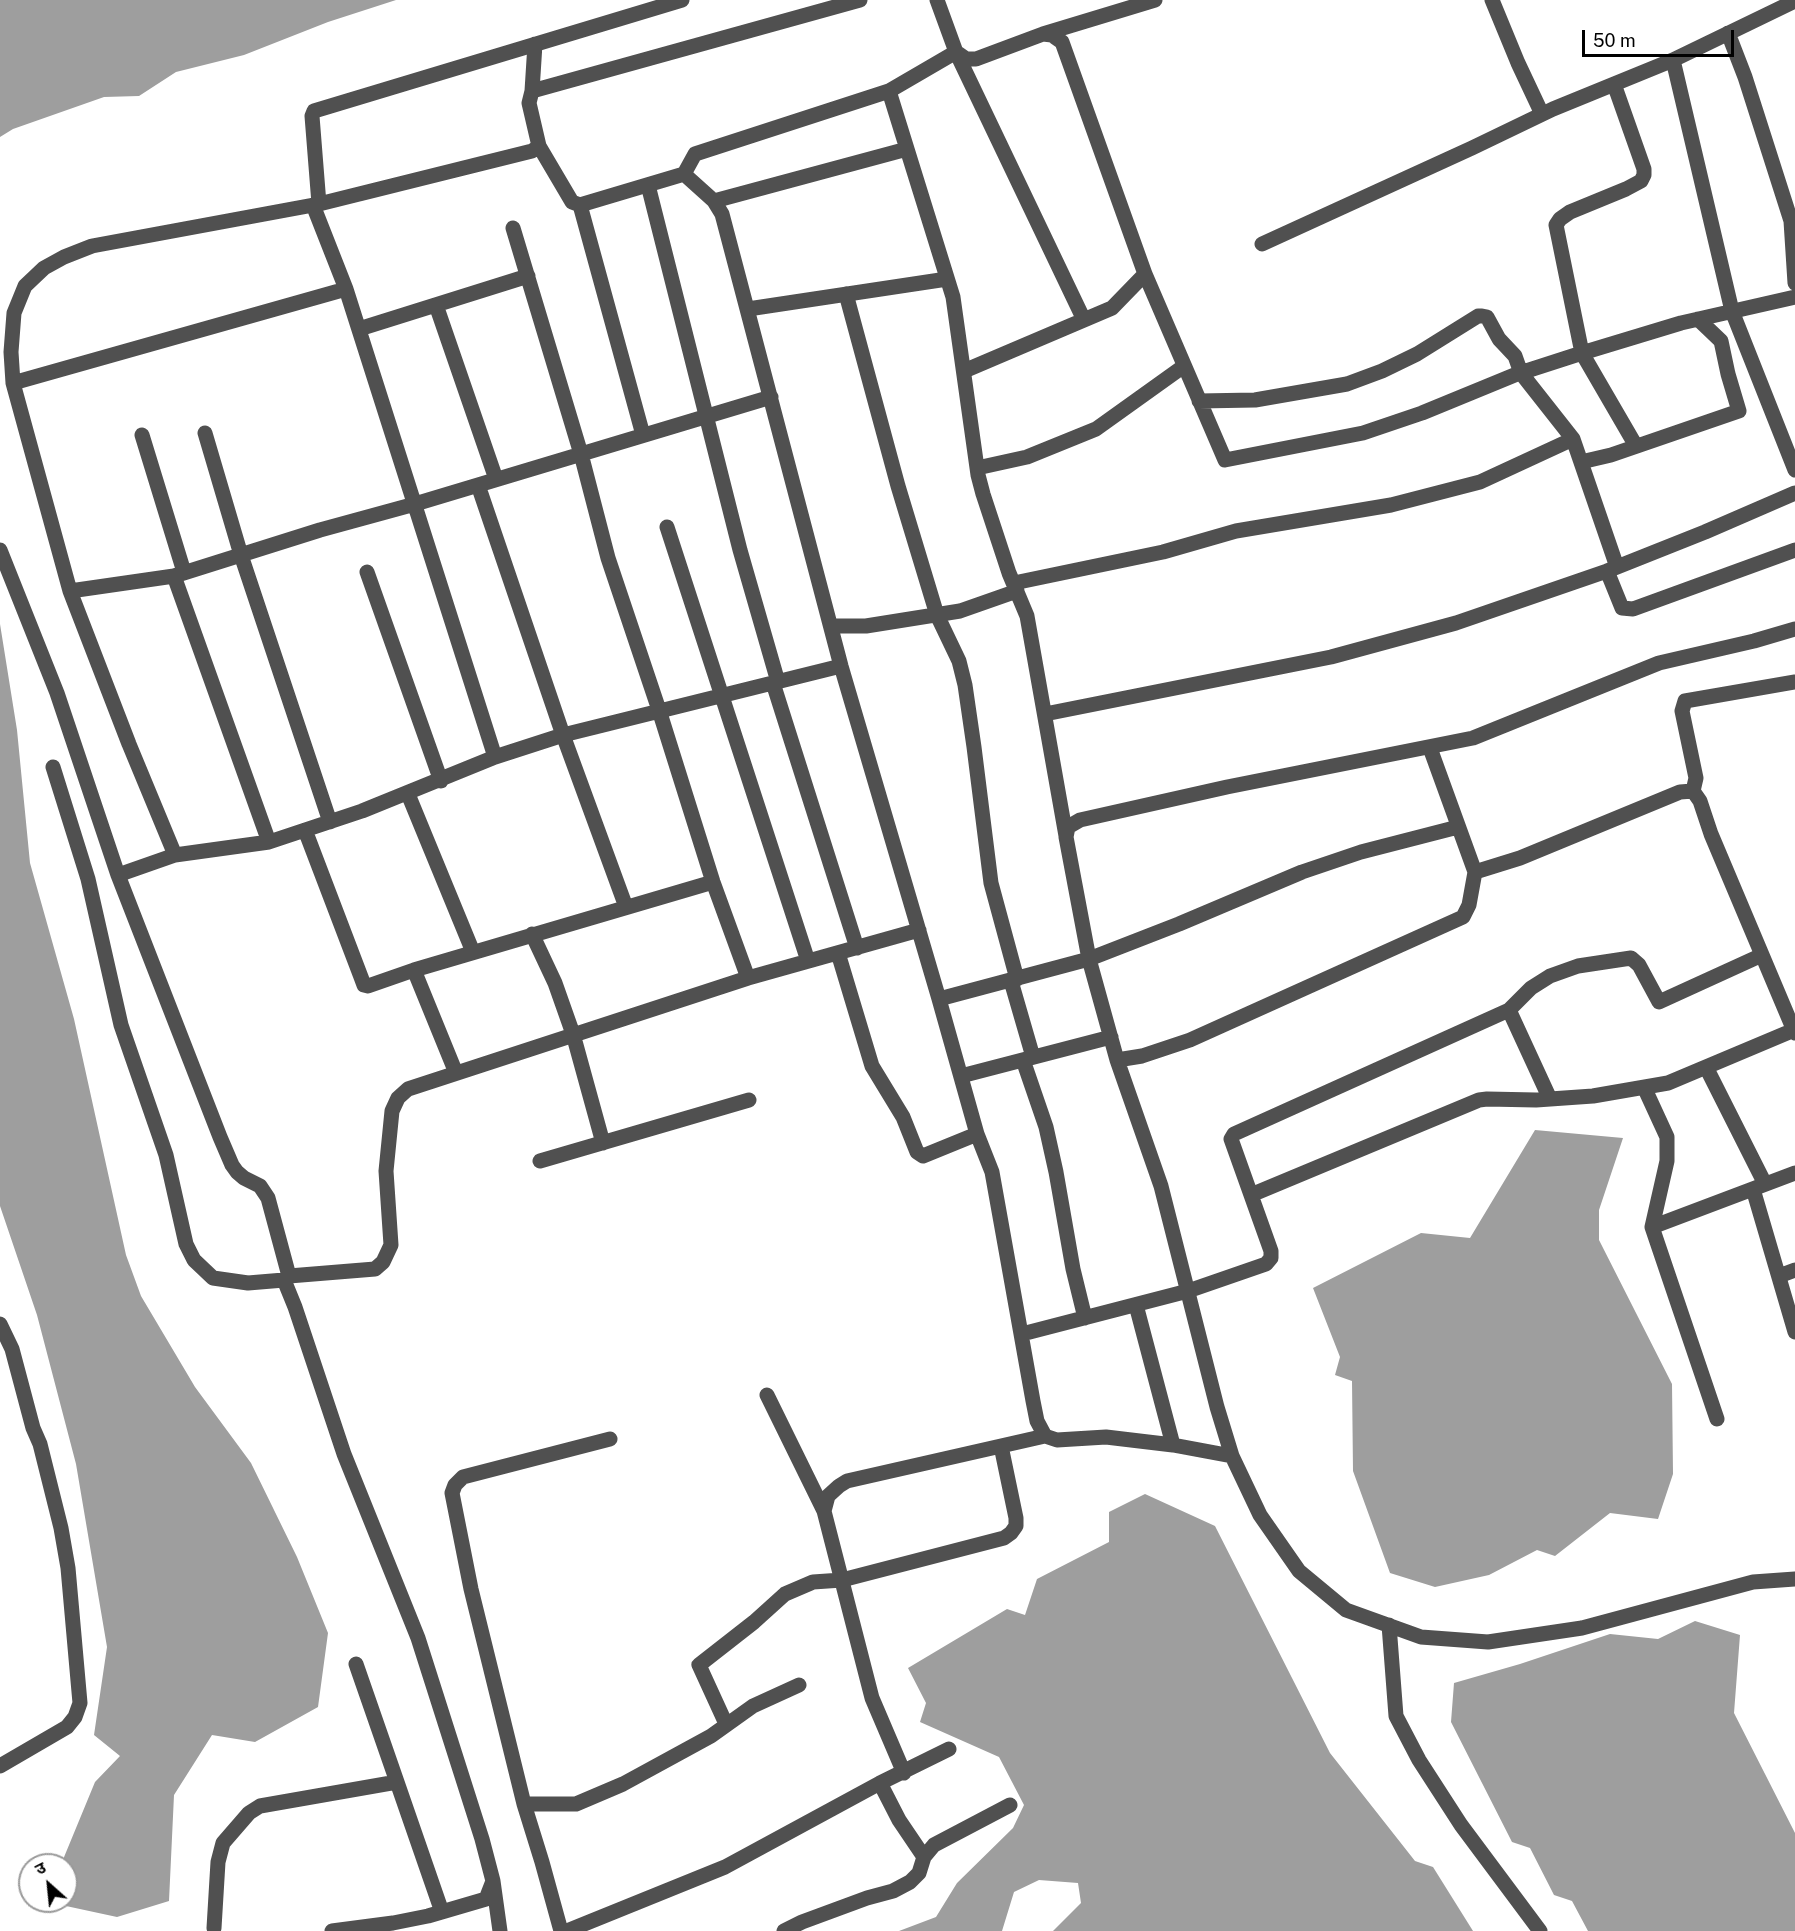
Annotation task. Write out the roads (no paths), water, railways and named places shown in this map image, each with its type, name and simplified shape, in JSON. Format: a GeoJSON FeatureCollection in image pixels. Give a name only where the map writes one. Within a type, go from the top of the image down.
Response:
{"type":"FeatureCollection","features":[{"type":"Feature","properties":{"kind":"street"},"geometry":{"type":"LineString","coordinates":[[495,758],[359,329],[316,205],[312,116],[314,111],[682,0]]}},
{"type":"Feature","properties":{"kind":"street"},"geometry":{"type":"LineString","coordinates":[[532,91],[860,0]]}},
{"type":"Feature","properties":{"kind":"street"},"geometry":{"type":"LineString","coordinates":[[937,0],[956,52],[1084,320]]}},
{"type":"Feature","properties":{"kind":"street"},"geometry":{"type":"LineString","coordinates":[[956,52],[966,59],[976,59],[1043,34],[1155,0]]}},
{"type":"Feature","properties":{"kind":"street"},"geometry":{"type":"LineString","coordinates":[[1492,0],[1542,114]]}},
{"type":"Feature","properties":{"kind":"street"},"geometry":{"type":"LineString","coordinates":[[1262,244],[1542,114],[1673,60],[1795,1]]}},
{"type":"Feature","properties":{"kind":"street"},"geometry":{"type":"LineString","coordinates":[[1728,33],[1786,202],[1791,221],[1795,283]]}},
{"type":"Feature","properties":{"kind":"street"},"geometry":{"type":"LineString","coordinates":[[1043,34],[1052,35],[1062,42],[1145,274],[1223,458],[1228,461],[1363,434],[1521,373],[1582,353],[1698,319],[1795,297]]}},
{"type":"Feature","properties":{"kind":"street"},"geometry":{"type":"LineString","coordinates":[[535,44],[529,103],[539,146],[572,202],[580,205],[684,174],[695,154],[890,91],[956,52]]}},
{"type":"Feature","properties":{"kind":"street"},"geometry":{"type":"LineString","coordinates":[[1673,60],[1732,311],[1795,470]]}},
{"type":"Feature","properties":{"kind":"street"},"geometry":{"type":"LineString","coordinates":[[1614,84],[1644,169],[1644,176],[1641,181],[1626,189],[1570,212],[1556,225],[1582,353],[1636,447]]}},
{"type":"Feature","properties":{"kind":"street"},"geometry":{"type":"LineString","coordinates":[[890,91],[953,297],[977,468],[983,494],[1027,616],[1089,959],[1117,1060],[1161,1186],[1217,1407],[1232,1456],[1260,1515],[1299,1571],[1346,1610],[1421,1637],[1488,1642],[1582,1628],[1753,1582],[1795,1579]]}},
{"type":"Feature","properties":{"kind":"street"},"geometry":{"type":"LineString","coordinates":[[176,855],[129,744],[70,591],[5,354],[14,313],[26,286],[45,268],[64,256],[92,246],[316,205],[532,151],[539,146]]}},
{"type":"Feature","properties":{"kind":"street"},"geometry":{"type":"LineString","coordinates":[[714,201],[907,150]]}},
{"type":"Feature","properties":{"kind":"street"},"geometry":{"type":"LineString","coordinates":[[684,174],[714,201],[723,214],[841,666],[977,1134],[992,1172],[1037,1421],[1045,1436]]}},
{"type":"Feature","properties":{"kind":"street"},"geometry":{"type":"LineString","coordinates":[[648,185],[776,683],[857,948]]}},
{"type":"Feature","properties":{"kind":"street"},"geometry":{"type":"LineString","coordinates":[[580,205],[643,435]]}},
{"type":"Feature","properties":{"kind":"street"},"geometry":{"type":"LineString","coordinates":[[513,228],[581,454],[608,558],[713,882],[748,978]]}},
{"type":"Feature","properties":{"kind":"street"},"geometry":{"type":"LineString","coordinates":[[964,371],[1112,308],[1145,274]]}},
{"type":"Feature","properties":{"kind":"street"},"geometry":{"type":"LineString","coordinates":[[359,329],[528,276]]}},
{"type":"Feature","properties":{"kind":"street"},"geometry":{"type":"LineString","coordinates":[[748,309],[947,279]]}},
{"type":"Feature","properties":{"kind":"street"},"geometry":{"type":"LineString","coordinates":[[13,383],[346,290]]}},
{"type":"Feature","properties":{"kind":"street"},"geometry":{"type":"LineString","coordinates":[[846,294],[898,486],[937,615],[959,661],[965,685],[991,884],[1014,980],[1028,1059],[1056,1172],[1073,1269],[1085,1318]]}},
{"type":"Feature","properties":{"kind":"street"},"geometry":{"type":"LineString","coordinates":[[436,305],[496,479]]}},
{"type":"Feature","properties":{"kind":"street"},"geometry":{"type":"LineString","coordinates":[[1199,401],[1255,400],[1347,384],[1382,371],[1416,354],[1478,316],[1482,316],[1486,317],[1499,339],[1515,356],[1521,373],[1572,439],[1581,462],[1622,608],[1633,609],[1795,550]]}},
{"type":"Feature","properties":{"kind":"street"},"geometry":{"type":"LineString","coordinates":[[1581,462],[1636,447],[1739,411],[1721,341],[1698,319]]}},
{"type":"Feature","properties":{"kind":"street"},"geometry":{"type":"LineString","coordinates":[[977,468],[1027,457],[1096,429],[1184,366]]}},
{"type":"Feature","properties":{"kind":"street"},"geometry":{"type":"LineString","coordinates":[[70,591],[179,574],[771,397]]}},
{"type":"Feature","properties":{"kind":"street"},"geometry":{"type":"LineString","coordinates":[[205,433],[241,555],[330,822]]}},
{"type":"Feature","properties":{"kind":"street"},"geometry":{"type":"LineString","coordinates":[[142,435],[179,574],[269,842]]}},
{"type":"Feature","properties":{"kind":"street"},"geometry":{"type":"LineString","coordinates":[[831,626],[866,626],[960,611],[1015,587],[1163,552],[1236,531],[1391,505],[1480,482],[1572,439]]}},
{"type":"Feature","properties":{"kind":"street"},"geometry":{"type":"LineString","coordinates":[[478,485],[563,735],[626,907]]}},
{"type":"Feature","properties":{"kind":"street"},"geometry":{"type":"LineString","coordinates":[[1045,714],[1331,657],[1456,623],[1612,569],[1795,493]]}},
{"type":"Feature","properties":{"kind":"street"},"geometry":{"type":"LineString","coordinates":[[667,527],[808,962]]}},
{"type":"Feature","properties":{"kind":"street"},"geometry":{"type":"LineString","coordinates":[[0,550],[57,693],[118,875],[232,1165],[244,1178],[260,1186],[268,1198],[286,1278],[344,1454],[418,1638],[482,1839],[493,1881],[500,1931]]}},
{"type":"Feature","properties":{"kind":"street"},"geometry":{"type":"LineString","coordinates":[[367,572],[441,781]]}},
{"type":"Feature","properties":{"kind":"street"},"geometry":{"type":"LineString","coordinates":[[1066,837],[1068,827],[1080,820],[1473,738],[1659,663],[1795,629]]}},
{"type":"Feature","properties":{"kind":"street"},"geometry":{"type":"LineString","coordinates":[[118,875],[176,855],[269,842],[408,794],[495,758],[563,735],[841,666]]}},
{"type":"Feature","properties":{"kind":"street"},"geometry":{"type":"LineString","coordinates":[[1251,1195],[1479,1100],[1593,1096],[1668,1083],[1794,1031],[1700,801],[1693,791],[1696,778],[1682,711],[1685,701],[1795,682]]}},
{"type":"Feature","properties":{"kind":"street"},"geometry":{"type":"LineString","coordinates":[[1117,1060],[1142,1056],[1190,1040],[1463,917],[1469,905],[1475,872],[1430,748]]}},
{"type":"Feature","properties":{"kind":"street"},"geometry":{"type":"LineString","coordinates":[[53,767],[88,879],[121,1025],[166,1155],[186,1244],[194,1260],[213,1278],[248,1283],[375,1269],[383,1262],[391,1245],[386,1171],[392,1111],[398,1098],[408,1089],[748,978],[919,930]]}},
{"type":"Feature","properties":{"kind":"street"},"geometry":{"type":"LineString","coordinates":[[1475,872],[1520,858],[1680,792],[1693,791]]}},
{"type":"Feature","properties":{"kind":"street"},"geometry":{"type":"LineString","coordinates":[[408,794],[473,952]]}},
{"type":"Feature","properties":{"kind":"street"},"geometry":{"type":"LineString","coordinates":[[939,999],[1089,959],[1302,873],[1361,852],[1458,827]]}},
{"type":"Feature","properties":{"kind":"street"},"geometry":{"type":"LineString","coordinates":[[305,830],[364,985],[368,986],[414,969],[713,882]]}},
{"type":"Feature","properties":{"kind":"street"},"geometry":{"type":"LineString","coordinates":[[532,934],[555,983],[573,1034],[603,1143]]}},
{"type":"Feature","properties":{"kind":"street"},"geometry":{"type":"LineString","coordinates":[[838,953],[872,1066],[903,1117],[917,1152],[924,1156],[977,1134]]}},
{"type":"Feature","properties":{"kind":"street"},"geometry":{"type":"LineString","coordinates":[[1022,1334],[1188,1291],[1266,1264],[1271,1258],[1270,1251],[1231,1139],[1234,1134],[1509,1010],[1531,988],[1550,976],[1578,966],[1631,958],[1639,965],[1659,1002],[1664,1002],[1762,956]]}},
{"type":"Feature","properties":{"kind":"street"},"geometry":{"type":"LineString","coordinates":[[414,969],[456,1073]]}},
{"type":"Feature","properties":{"kind":"street"},"geometry":{"type":"LineString","coordinates":[[1509,1010],[1550,1099]]}},
{"type":"Feature","properties":{"kind":"street"},"geometry":{"type":"LineString","coordinates":[[961,1076],[1111,1037]]}},
{"type":"Feature","properties":{"kind":"street"},"geometry":{"type":"LineString","coordinates":[[1706,1067],[1759,1187],[1779,1276],[1795,1332]]}},
{"type":"Feature","properties":{"kind":"street"},"geometry":{"type":"LineString","coordinates":[[1644,1087],[1667,1137],[1667,1161],[1652,1227],[1717,1419]]}},
{"type":"Feature","properties":{"kind":"street"},"geometry":{"type":"LineString","coordinates":[[540,1161],[748,1100]]}},
{"type":"Feature","properties":{"kind":"street"},"geometry":{"type":"LineString","coordinates":[[1652,1227],[1795,1173]]}},
{"type":"Feature","properties":{"kind":"street"},"geometry":{"type":"LineString","coordinates":[[1779,1276],[1795,1270]]}},
{"type":"Feature","properties":{"kind":"street"},"geometry":{"type":"LineString","coordinates":[[1136,1305],[1173,1445]]}},
{"type":"Feature","properties":{"kind":"street"},"geometry":{"type":"LineString","coordinates":[[0,1324],[12,1349],[33,1428],[40,1444],[61,1528],[68,1568],[80,1703],[75,1717],[67,1726],[0,1766]]}},
{"type":"Feature","properties":{"kind":"street"},"geometry":{"type":"LineString","coordinates":[[767,1395],[824,1511],[872,1698],[904,1773]]}},
{"type":"Feature","properties":{"kind":"street"},"geometry":{"type":"LineString","coordinates":[[824,1511],[828,1496],[847,1481],[1045,1436],[1057,1440],[1106,1437],[1173,1445],[1232,1456]]}},
{"type":"Feature","properties":{"kind":"street"},"geometry":{"type":"LineString","coordinates":[[561,1931],[524,1804],[471,1588],[452,1493],[455,1485],[463,1477],[610,1439]]}},
{"type":"Feature","properties":{"kind":"street"},"geometry":{"type":"LineString","coordinates":[[726,1724],[699,1668],[702,1661],[754,1622],[785,1594],[813,1582],[842,1580],[1004,1538],[1011,1533],[1016,1526],[1016,1518],[1001,1446]]}},
{"type":"Feature","properties":{"kind":"street"},"geometry":{"type":"LineString","coordinates":[[1389,1625],[1396,1716],[1419,1760],[1461,1825],[1540,1931]]}},
{"type":"Feature","properties":{"kind":"street"},"geometry":{"type":"LineString","coordinates":[[356,1664],[442,1912]]}},
{"type":"Feature","properties":{"kind":"street"},"geometry":{"type":"LineString","coordinates":[[524,1804],[576,1804],[623,1784],[711,1736],[753,1706],[799,1685]]}},
{"type":"Feature","properties":{"kind":"street"},"geometry":{"type":"LineString","coordinates":[[567,1931],[725,1867],[948,1749]]}},
{"type":"Feature","properties":{"kind":"street"},"geometry":{"type":"LineString","coordinates":[[214,1928],[218,1862],[223,1842],[249,1813],[260,1806],[397,1782]]}},
{"type":"Feature","properties":{"kind":"street"},"geometry":{"type":"LineString","coordinates":[[880,1783],[899,1820],[924,1857]]}},
{"type":"Feature","properties":{"kind":"street"},"geometry":{"type":"LineString","coordinates":[[784,1931],[867,1898],[893,1891],[910,1882],[919,1873],[924,1857],[934,1845],[1010,1805]]}},
{"type":"Feature","properties":{"kind":"street"},"geometry":{"type":"LineString","coordinates":[[332,1931],[393,1923],[486,1899],[493,1881]]}}]}
